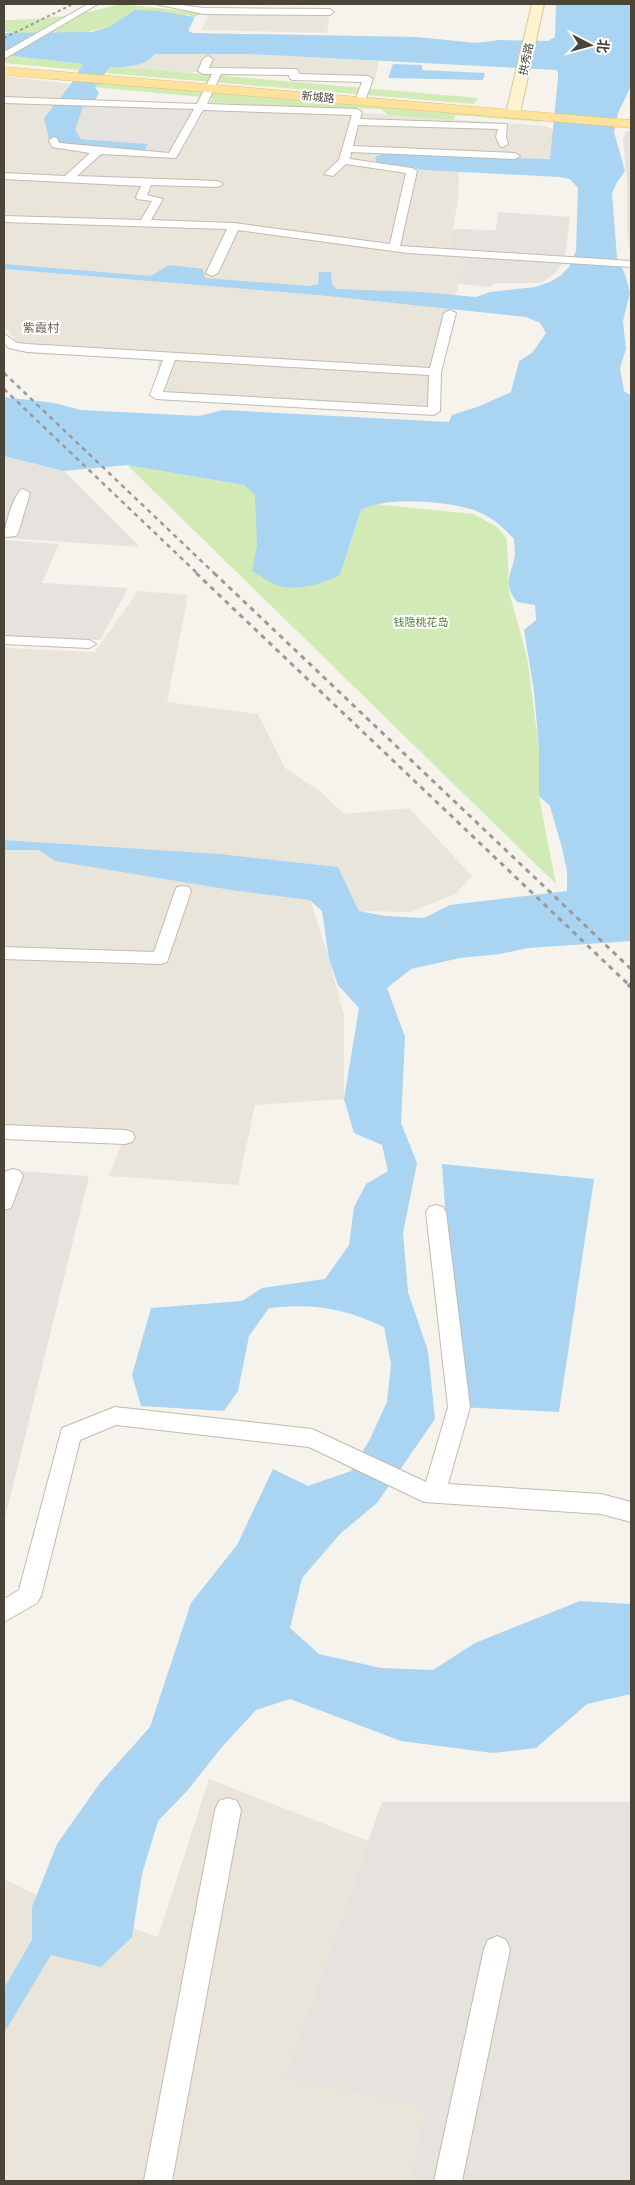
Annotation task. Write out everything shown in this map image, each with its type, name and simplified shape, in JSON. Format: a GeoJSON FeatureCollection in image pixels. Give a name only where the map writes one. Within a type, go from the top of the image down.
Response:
{"type":"FeatureCollection","features":[{"type":"Feature","properties":{"kind":"main road","name":"拱秀路"},"geometry":{"type":"LineString","coordinates":[[507,111],[524,72],[526,4]]}},
{"type":"Feature","properties":{"kind":"main road","name":"拱秀路"},"geometry":{"type":"LineString","coordinates":[[507,111],[510,72],[538,4]]}},
{"type":"Feature","properties":{"kind":"main road","name":"新城路"},"geometry":{"type":"LineString","coordinates":[[4,69],[507,111]]}},
{"type":"Feature","properties":{"kind":"main road","name":"新城路"},"geometry":{"type":"LineString","coordinates":[[210,87],[361,98],[626,122]]}},
{"type":"Feature","properties":{"kind":"street"},"geometry":{"type":"LineString","coordinates":[[4,56],[94,4]]}},
{"type":"Feature","properties":{"kind":"street"},"geometry":{"type":"LineString","coordinates":[[159,4],[204,11],[330,12]]}},
{"type":"Feature","properties":{"kind":"street"},"geometry":{"type":"LineString","coordinates":[[208,59],[203,71],[295,72],[293,77],[368,79],[361,98]]}},
{"type":"Feature","properties":{"kind":"street"},"geometry":{"type":"LineString","coordinates":[[54,140],[55,145],[98,151],[172,156],[201,107],[218,71]]}},
{"type":"Feature","properties":{"kind":"street"},"geometry":{"type":"LineString","coordinates":[[4,100],[357,112],[344,161],[329,174]]}},
{"type":"Feature","properties":{"kind":"street"},"geometry":{"type":"LineString","coordinates":[[355,122],[504,126],[501,138],[503,144]]}},
{"type":"Feature","properties":{"kind":"street"},"geometry":{"type":"LineString","coordinates":[[348,149],[515,156]]}},
{"type":"Feature","properties":{"kind":"street"},"geometry":{"type":"LineString","coordinates":[[68,179],[98,151]]}},
{"type":"Feature","properties":{"kind":"street"},"geometry":{"type":"LineString","coordinates":[[344,161],[412,170],[394,248]]}},
{"type":"Feature","properties":{"kind":"street"},"geometry":{"type":"LineString","coordinates":[[4,176],[147,183],[154,181],[218,184]]}},
{"type":"Feature","properties":{"kind":"street"},"geometry":{"type":"LineString","coordinates":[[144,224],[158,199],[141,197],[147,183]]}},
{"type":"Feature","properties":{"kind":"street"},"geometry":{"type":"LineString","coordinates":[[4,219],[234,226],[394,248],[631,264]]}},
{"type":"Feature","properties":{"kind":"street"},"geometry":{"type":"LineString","coordinates":[[212,273],[234,226]]}},
{"type":"Feature","properties":{"kind":"street"},"geometry":{"type":"LineString","coordinates":[[170,357],[156,395],[434,411],[435,372],[450,313]]}},
{"type":"Feature","properties":{"kind":"street"},"geometry":{"type":"LineString","coordinates":[[4,337],[13,346],[27,348],[435,372]]}},
{"type":"Feature","properties":{"kind":"street"},"geometry":{"type":"LineString","coordinates":[[4,532],[11,533],[23,493]]}},
{"type":"Feature","properties":{"kind":"street"},"geometry":{"type":"LineString","coordinates":[[4,640],[90,644]]}},
{"type":"Feature","properties":{"kind":"street"},"geometry":{"type":"LineString","coordinates":[[4,953],[161,958],[183,891]]}},
{"type":"Feature","properties":{"kind":"street"},"geometry":{"type":"LineString","coordinates":[[4,1132],[125,1136]]}},
{"type":"Feature","properties":{"kind":"street"},"geometry":{"type":"LineString","coordinates":[[4,1203],[13,1176]]}},
{"type":"Feature","properties":{"kind":"street"},"geometry":{"type":"LineString","coordinates":[[434,1492],[460,1407],[436,1212]]}},
{"type":"Feature","properties":{"kind":"street"},"geometry":{"type":"LineString","coordinates":[[4,1612],[29,1596],[70,1434],[115,1416],[312,1438],[424,1492],[601,1504],[631,1512]]}},
{"type":"Feature","properties":{"kind":"street"},"geometry":{"type":"LineString","coordinates":[[158,2181],[228,1810]]}},
{"type":"Feature","properties":{"kind":"street"},"geometry":{"type":"LineString","coordinates":[[448,2181],[498,1949]]}},
{"type":"Feature","properties":{"kind":"shaded area"},"geometry":{"type":"Polygon","coordinates":[[[211,11],[330,12],[327,33],[201,30],[211,11]]]}},
{"type":"Feature","properties":{"kind":"shaded area"},"geometry":{"type":"Polygon","coordinates":[[[154,54],[248,54],[379,61],[375,79],[293,77],[295,73],[203,71],[188,73],[121,67],[152,58],[154,54]]]}},
{"type":"Feature","properties":{"kind":"shaded area"},"geometry":{"type":"Polygon","coordinates":[[[4,76],[71,84],[44,118],[101,154],[177,158],[210,102],[546,126],[554,130],[551,158],[458,155],[459,194],[448,255],[467,257],[450,313],[434,411],[156,395],[158,360],[31,353],[18,344],[4,326],[4,76]]]}},
{"type":"Feature","properties":{"kind":"shaded area"},"geometry":{"type":"Polygon","coordinates":[[[84,104],[195,110],[168,155],[143,154],[148,144],[81,139],[75,130],[84,104]]]}},
{"type":"Feature","properties":{"kind":"shaded area"},"geometry":{"type":"Polygon","coordinates":[[[626,131],[631,131],[631,261],[627,232],[627,181],[623,139],[626,131]]]}},
{"type":"Feature","properties":{"kind":"shaded area"},"geometry":{"type":"Polygon","coordinates":[[[498,212],[570,217],[565,256],[449,250],[453,229],[496,230],[498,212]]]}},
{"type":"Feature","properties":{"kind":"shaded area"},"geometry":{"type":"Polygon","coordinates":[[[467,257],[565,261],[554,274],[541,283],[496,283],[490,287],[459,284],[467,257]]]}},
{"type":"Feature","properties":{"kind":"shaded area"},"geometry":{"type":"Polygon","coordinates":[[[4,456],[64,471],[140,547],[4,538],[4,456]]]}},
{"type":"Feature","properties":{"kind":"shaded area"},"geometry":{"type":"Polygon","coordinates":[[[4,540],[59,544],[42,583],[128,588],[100,640],[4,636],[4,540]]]}},
{"type":"Feature","properties":{"kind":"shaded area"},"geometry":{"type":"Polygon","coordinates":[[[138,591],[188,595],[167,702],[258,714],[285,768],[321,792],[344,814],[409,808],[472,876],[455,894],[411,912],[359,911],[338,867],[220,854],[4,840],[4,648],[95,652],[138,591]]]}},
{"type":"Feature","properties":{"kind":"shaded area"},"geometry":{"type":"Polygon","coordinates":[[[4,850],[39,850],[56,861],[231,890],[310,899],[344,1015],[344,1099],[255,1105],[238,1185],[109,1176],[124,1137],[4,1132],[4,850]]]}},
{"type":"Feature","properties":{"kind":"shaded area"},"geometry":{"type":"Polygon","coordinates":[[[4,1170],[89,1176],[4,1522],[4,1170]]]}},
{"type":"Feature","properties":{"kind":"shaded area"},"geometry":{"type":"Polygon","coordinates":[[[209,1779],[368,1841],[284,2079],[425,2108],[410,2181],[4,2181],[4,1879],[37,1895],[158,1937],[209,1779]]]}},
{"type":"Feature","properties":{"kind":"shaded area"},"geometry":{"type":"Polygon","coordinates":[[[382,1802],[631,1802],[631,2181],[410,2181],[425,2108],[284,2079],[382,1802]]]}},
{"type":"Feature","properties":{"kind":"green space"},"geometry":{"type":"Polygon","coordinates":[[[120,4],[203,13],[195,17],[188,15],[126,16],[109,27],[83,33],[9,33],[4,30],[4,20],[62,16],[120,4]]]}},
{"type":"Feature","properties":{"kind":"green space"},"geometry":{"type":"Polygon","coordinates":[[[4,55],[83,64],[79,70],[4,63],[4,55]]]}},
{"type":"Feature","properties":{"kind":"green space"},"geometry":{"type":"Polygon","coordinates":[[[110,66],[478,98],[474,104],[106,73],[110,66]]]}},
{"type":"Feature","properties":{"kind":"green space"},"geometry":{"type":"Polygon","coordinates":[[[99,81],[547,119],[540,122],[456,115],[453,120],[388,115],[381,109],[356,108],[351,112],[210,102],[213,98],[94,87],[99,81]]]}},
{"type":"Feature","properties":{"kind":"green space","name":"钱隐桃花岛"},"geometry":{"type":"Polygon","coordinates":[[[127,465],[244,485],[255,494],[258,517],[340,575],[361,510],[374,504],[473,514],[497,527],[507,539],[509,592],[527,657],[539,749],[539,797],[556,884],[127,465]]]}},
{"type":"Feature","properties":{"kind":"water"},"geometry":{"type":"Polygon","coordinates":[[[556,4],[631,4],[631,86],[618,113],[614,132],[625,171],[612,193],[617,258],[625,274],[630,293],[623,321],[626,349],[620,368],[624,391],[631,396],[631,941],[528,948],[500,954],[460,958],[411,969],[387,988],[405,1037],[401,1123],[417,1163],[403,1233],[408,1292],[428,1351],[435,1419],[377,1503],[341,1533],[302,1578],[290,1628],[319,1654],[381,1668],[433,1670],[475,1643],[580,1601],[631,1604],[631,1694],[587,1704],[536,1748],[493,1753],[401,1741],[290,1699],[256,1710],[221,1748],[187,1791],[158,1821],[142,1874],[132,1937],[101,1967],[51,1955],[4,2033],[4,1988],[32,1940],[32,1907],[57,1844],[100,1783],[150,1727],[191,1603],[237,1545],[273,1469],[308,1486],[351,1471],[370,1439],[387,1402],[391,1364],[384,1327],[355,1315],[328,1308],[300,1306],[269,1308],[249,1336],[238,1391],[224,1411],[141,1406],[132,1375],[151,1308],[242,1301],[262,1288],[325,1279],[349,1245],[354,1207],[366,1184],[388,1171],[382,1145],[354,1133],[344,1099],[359,1008],[338,985],[329,959],[322,911],[310,900],[231,890],[55,861],[39,850],[4,850],[4,840],[220,854],[338,867],[359,911],[385,916],[424,918],[450,905],[567,891],[567,871],[550,806],[539,796],[539,749],[534,691],[524,630],[536,620],[535,605],[517,602],[510,591],[509,577],[515,557],[514,539],[496,522],[474,510],[433,502],[401,501],[372,506],[361,510],[340,575],[309,586],[284,587],[273,584],[252,571],[257,545],[255,495],[244,485],[127,465],[64,471],[4,456],[4,397],[54,403],[81,410],[199,416],[223,410],[449,422],[452,415],[480,406],[511,392],[519,361],[532,353],[546,333],[540,323],[526,317],[318,295],[4,269],[4,264],[151,276],[169,265],[203,269],[205,278],[310,286],[318,284],[319,272],[331,272],[332,284],[337,289],[421,292],[476,297],[490,292],[535,287],[550,282],[569,267],[576,251],[578,188],[570,179],[559,177],[425,170],[377,163],[375,157],[382,154],[550,159],[558,78],[556,70],[248,54],[155,54],[140,64],[110,67],[95,87],[99,93],[95,100],[84,104],[75,130],[81,139],[148,144],[143,154],[101,154],[51,147],[44,118],[71,84],[83,64],[4,55],[4,33],[92,32],[109,27],[135,10],[158,11],[195,17],[188,31],[193,33],[417,37],[476,43],[499,40],[548,41],[555,37],[556,4]]]}},
{"type":"Feature","properties":{"kind":"water"},"geometry":{"type":"Polygon","coordinates":[[[393,64],[422,65],[422,70],[485,73],[483,80],[388,78],[393,64]]]}},
{"type":"Feature","properties":{"kind":"water"},"geometry":{"type":"Polygon","coordinates":[[[442,1164],[594,1179],[559,1412],[459,1407],[442,1164]]]}},
{"type":"Feature","properties":{"kind":"railway"},"geometry":{"type":"LineString","coordinates":[[4,38],[73,4]]}},
{"type":"Feature","properties":{"kind":"railway"},"geometry":{"type":"LineString","coordinates":[[4,373],[215,574]]}},
{"type":"Feature","properties":{"kind":"railway"},"geometry":{"type":"LineString","coordinates":[[4,389],[198,574]]}},
{"type":"Feature","properties":{"kind":"railway"},"geometry":{"type":"LineString","coordinates":[[196,573],[629,985]]}},
{"type":"Feature","properties":{"kind":"railway"},"geometry":{"type":"LineString","coordinates":[[214,573],[631,969]]}},
{"type":"Feature","properties":{"kind":"district","name":"紫霞村"},"geometry":{"type":"Point","coordinates":[41,328]}}]}
